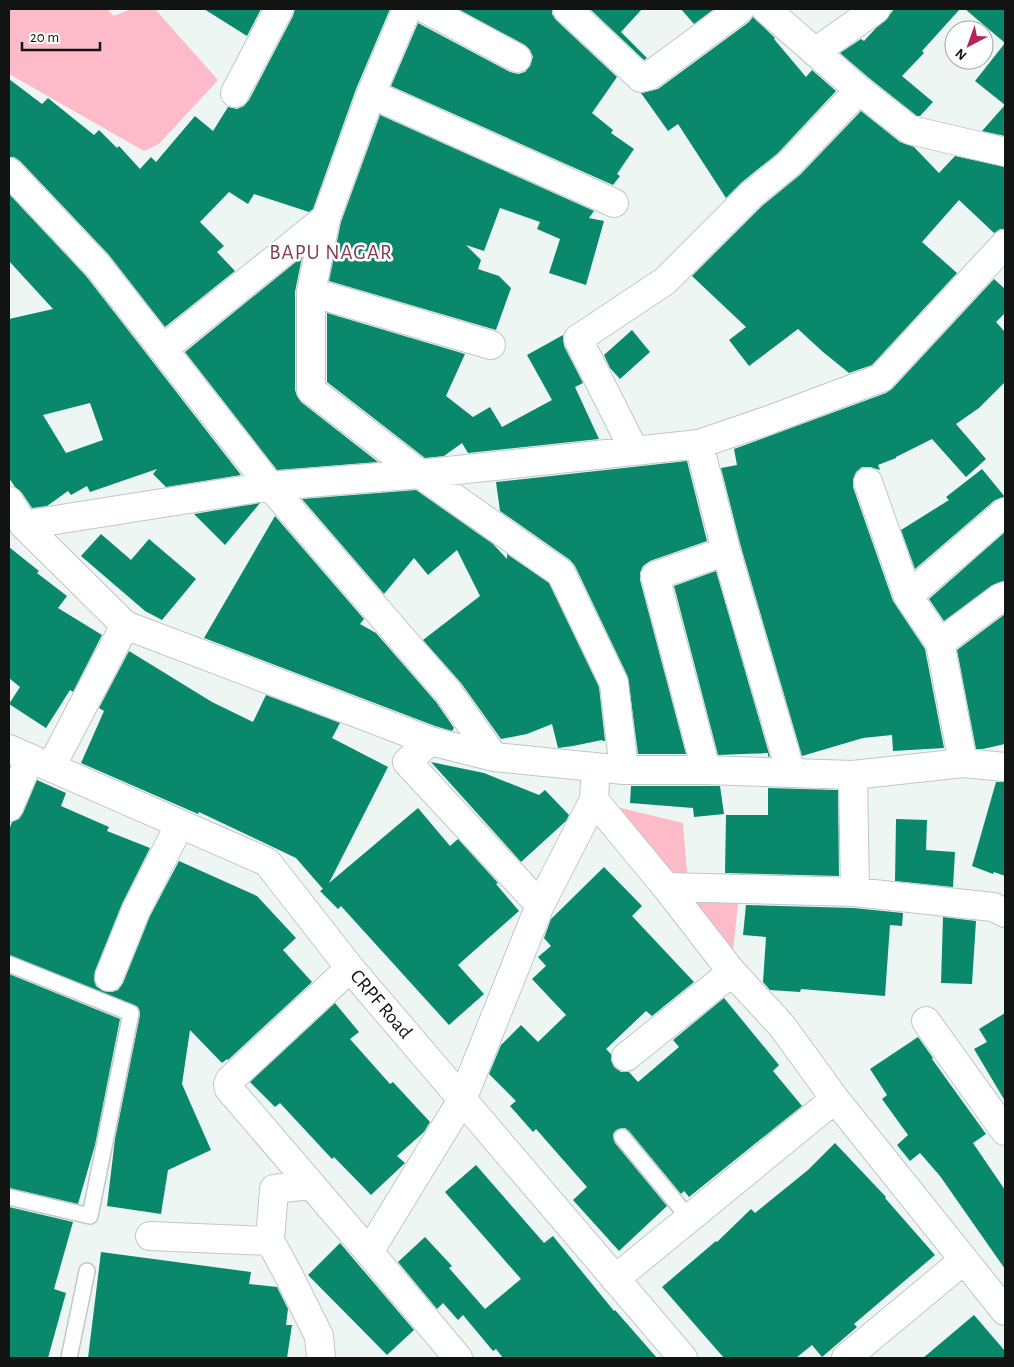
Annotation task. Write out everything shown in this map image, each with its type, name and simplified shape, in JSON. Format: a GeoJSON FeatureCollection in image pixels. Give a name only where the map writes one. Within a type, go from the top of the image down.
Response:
{"type":"FeatureCollection","features":[{"type":"Feature","properties":{"kind":"street"},"geometry":{"type":"LineString","coordinates":[[235,93],[279,9]]}},
{"type":"Feature","properties":{"kind":"street"},"geometry":{"type":"LineString","coordinates":[[407,9],[371,94],[326,218],[311,292],[311,390],[420,474],[561,573],[614,683],[624,770]]}},
{"type":"Feature","properties":{"kind":"street"},"geometry":{"type":"LineString","coordinates":[[426,9],[516,58]]}},
{"type":"Feature","properties":{"kind":"street"},"geometry":{"type":"LineString","coordinates":[[567,9],[641,78],[649,76],[740,9]]}},
{"type":"Feature","properties":{"kind":"street"},"geometry":{"type":"LineString","coordinates":[[766,9],[859,90],[910,130],[1005,152]]}},
{"type":"Feature","properties":{"kind":"street"},"geometry":{"type":"LineString","coordinates":[[816,52],[876,9]]}},
{"type":"Feature","properties":{"kind":"street"},"geometry":{"type":"LineString","coordinates":[[634,450],[578,339],[665,281],[752,194],[789,164],[859,90]]}},
{"type":"Feature","properties":{"kind":"street"},"geometry":{"type":"LineString","coordinates":[[371,94],[614,203]]}},
{"type":"Feature","properties":{"kind":"street"},"geometry":{"type":"LineString","coordinates":[[9,172],[98,266],[270,486],[448,692],[494,757]]}},
{"type":"Feature","properties":{"kind":"street"},"geometry":{"type":"LineString","coordinates":[[163,349],[326,218]]}},
{"type":"Feature","properties":{"kind":"street"},"geometry":{"type":"LineString","coordinates":[[24,524],[270,486],[420,474],[699,444],[881,378],[1005,244]]}},
{"type":"Feature","properties":{"kind":"street"},"geometry":{"type":"LineString","coordinates":[[311,292],[491,345]]}},
{"type":"Feature","properties":{"kind":"street"},"geometry":{"type":"LineString","coordinates":[[699,444],[726,551],[791,773]]}},
{"type":"Feature","properties":{"kind":"street"},"geometry":{"type":"LineString","coordinates":[[868,482],[908,596],[940,643],[963,763]]}},
{"type":"Feature","properties":{"kind":"street"},"geometry":{"type":"LineString","coordinates":[[9,501],[24,524],[125,625],[430,741],[494,757],[624,770],[706,770],[853,775],[963,763],[1005,767]]}},
{"type":"Feature","properties":{"kind":"street"},"geometry":{"type":"LineString","coordinates":[[908,596],[1005,512]]}},
{"type":"Feature","properties":{"kind":"street"},"geometry":{"type":"LineString","coordinates":[[706,770],[655,576],[726,551]]}},
{"type":"Feature","properties":{"kind":"street"},"geometry":{"type":"LineString","coordinates":[[940,643],[1005,596]]}},
{"type":"Feature","properties":{"kind":"street"},"geometry":{"type":"LineString","coordinates":[[9,806],[30,758],[125,625]]}},
{"type":"Feature","properties":{"kind":"street"},"geometry":{"type":"LineString","coordinates":[[430,741],[407,762],[540,904]]}},
{"type":"Feature","properties":{"kind":"street","name":"CRPF Road"},"geometry":{"type":"LineString","coordinates":[[30,758],[268,862],[350,968],[683,1358]]}},
{"type":"Feature","properties":{"kind":"street"},"geometry":{"type":"LineString","coordinates":[[369,1252],[462,1100],[540,904],[594,800],[596,766]]}},
{"type":"Feature","properties":{"kind":"street"},"geometry":{"type":"LineString","coordinates":[[853,775],[855,892]]}},
{"type":"Feature","properties":{"kind":"street"},"geometry":{"type":"LineString","coordinates":[[594,800],[666,887],[732,972],[782,1026],[835,1099],[1005,1312]]}},
{"type":"Feature","properties":{"kind":"street"},"geometry":{"type":"LineString","coordinates":[[109,977],[136,910],[180,824]]}},
{"type":"Feature","properties":{"kind":"street"},"geometry":{"type":"LineString","coordinates":[[666,887],[855,892],[993,907],[1005,912]]}},
{"type":"Feature","properties":{"kind":"street"},"geometry":{"type":"LineString","coordinates":[[350,968],[230,1080],[228,1084],[229,1089],[458,1358]]}},
{"type":"Feature","properties":{"kind":"street"},"geometry":{"type":"LineString","coordinates":[[626,1057],[732,972]]}},
{"type":"Feature","properties":{"kind":"street"},"geometry":{"type":"LineString","coordinates":[[926,1021],[1005,1131]]}},
{"type":"Feature","properties":{"kind":"street"},"geometry":{"type":"LineString","coordinates":[[616,1279],[835,1099]]}},
{"type":"Feature","properties":{"kind":"street"},"geometry":{"type":"LineString","coordinates":[[311,1185],[274,1189],[270,1241],[319,1336],[321,1358]]}},
{"type":"Feature","properties":{"kind":"street"},"geometry":{"type":"LineString","coordinates":[[150,1236],[270,1241]]}},
{"type":"Feature","properties":{"kind":"street"},"geometry":{"type":"LineString","coordinates":[[846,1358],[964,1260]]}},
{"type":"Feature","properties":{"kind":"lane"},"geometry":{"type":"LineString","coordinates":[[9,964],[131,1013],[90,1216],[9,1197]]}},
{"type":"Feature","properties":{"kind":"lane"},"geometry":{"type":"LineString","coordinates":[[622,1137],[689,1218]]}},
{"type":"Feature","properties":{"kind":"lane"},"geometry":{"type":"LineString","coordinates":[[69,1358],[87,1271]]}},
{"type":"Feature","properties":{"kind":"shaded area"},"geometry":{"type":"Polygon","coordinates":[[[9,9],[107,9],[114,16],[131,9],[155,9],[218,80],[159,144],[144,151],[9,74],[9,9]]]}},
{"type":"Feature","properties":{"kind":"shaded area"},"geometry":{"type":"Polygon","coordinates":[[[617,807],[683,823],[688,885],[739,894],[733,951],[617,807]]]}},
{"type":"Feature","properties":{"kind":"building"},"geometry":{"type":"Polygon","coordinates":[[[204,9],[261,9],[247,36],[204,9]]]}},
{"type":"Feature","properties":{"kind":"building"},"geometry":{"type":"Polygon","coordinates":[[[295,9],[390,9],[356,89],[313,209],[309,212],[254,194],[248,204],[229,192],[200,222],[224,246],[217,252],[235,271],[165,327],[109,255],[20,161],[14,157],[9,157],[9,79],[42,104],[48,98],[94,135],[99,130],[117,148],[119,146],[140,169],[151,157],[156,162],[195,116],[213,131],[228,107],[237,109],[244,106],[249,100],[295,9]]]}},
{"type":"Feature","properties":{"kind":"building"},"geometry":{"type":"Polygon","coordinates":[[[458,9],[552,9],[552,14],[556,20],[617,77],[592,113],[613,130],[611,133],[634,149],[617,174],[620,176],[613,185],[391,86],[418,23],[510,72],[518,74],[525,72],[530,66],[533,57],[525,45],[458,9]]]}},
{"type":"Feature","properties":{"kind":"building"},"geometry":{"type":"Polygon","coordinates":[[[590,9],[642,9],[621,32],[647,58],[644,60],[590,9]]]}},
{"type":"Feature","properties":{"kind":"building"},"geometry":{"type":"Polygon","coordinates":[[[681,9],[714,9],[694,24],[681,9]]]}},
{"type":"Feature","properties":{"kind":"building"},"geometry":{"type":"Polygon","coordinates":[[[894,9],[960,9],[950,20],[944,20],[944,27],[922,51],[924,53],[902,76],[933,102],[920,116],[917,116],[840,53],[861,39],[864,41],[885,21],[894,9]]]}},
{"type":"Feature","properties":{"kind":"building"},"geometry":{"type":"Polygon","coordinates":[[[965,9],[1005,9],[1005,43],[994,34],[994,20],[978,20],[965,9]]]}},
{"type":"Feature","properties":{"kind":"building"},"geometry":{"type":"Polygon","coordinates":[[[753,17],[775,38],[806,77],[812,70],[836,91],[778,153],[742,182],[726,198],[678,124],[668,131],[641,93],[658,89],[749,22],[753,17]]]}},
{"type":"Feature","properties":{"kind":"building"},"geometry":{"type":"Polygon","coordinates":[[[1005,43],[1005,105],[975,81],[984,70],[994,70],[994,57],[1005,43]]]}},
{"type":"Feature","properties":{"kind":"building"},"geometry":{"type":"Polygon","coordinates":[[[1005,105],[1005,136],[982,131],[1005,105]]]}},
{"type":"Feature","properties":{"kind":"building"},"geometry":{"type":"Polygon","coordinates":[[[861,111],[900,142],[914,147],[939,173],[955,156],[1005,167],[1005,229],[1000,229],[994,233],[959,200],[922,242],[957,273],[872,365],[849,373],[798,329],[749,366],[729,340],[746,327],[692,276],[762,206],[800,175],[861,111]]]}},
{"type":"Feature","properties":{"kind":"building"},"geometry":{"type":"Polygon","coordinates":[[[380,115],[594,211],[589,218],[604,221],[586,285],[549,273],[560,239],[537,229],[540,222],[500,208],[484,251],[466,245],[481,260],[478,269],[499,276],[511,288],[496,330],[329,281],[341,222],[380,115]]]}},
{"type":"Feature","properties":{"kind":"building"},"geometry":{"type":"Polygon","coordinates":[[[9,194],[86,276],[241,475],[166,487],[153,474],[157,469],[90,492],[87,486],[71,495],[68,491],[47,506],[32,508],[9,478],[9,319],[53,309],[9,261],[9,194]],[[90,403],[43,415],[66,453],[103,440],[90,403]]]}},
{"type":"Feature","properties":{"kind":"building"},"geometry":{"type":"Polygon","coordinates":[[[302,257],[295,292],[295,390],[297,396],[301,402],[378,462],[277,470],[185,352],[302,257]]]}},
{"type":"Feature","properties":{"kind":"building"},"geometry":{"type":"Polygon","coordinates":[[[994,279],[1005,289],[1005,313],[996,322],[1005,332],[1005,382],[979,408],[956,424],[986,459],[966,477],[932,439],[896,458],[878,465],[880,470],[862,467],[856,472],[853,480],[853,487],[893,601],[925,649],[944,748],[893,751],[892,735],[863,738],[802,756],[741,547],[721,468],[737,465],[734,449],[886,393],[892,389],[994,279]]]}},
{"type":"Feature","properties":{"kind":"building"},"geometry":{"type":"Polygon","coordinates":[[[327,313],[465,354],[446,396],[473,417],[490,407],[502,427],[552,400],[527,355],[563,335],[564,346],[583,383],[575,387],[599,439],[468,453],[462,443],[444,456],[425,458],[327,382],[327,313]]]}},
{"type":"Feature","properties":{"kind":"building"},"geometry":{"type":"Polygon","coordinates":[[[632,330],[650,352],[620,379],[610,368],[604,355],[632,330]]]}},
{"type":"Feature","properties":{"kind":"building"},"geometry":{"type":"Polygon","coordinates":[[[687,461],[707,541],[650,561],[643,566],[640,573],[640,580],[686,754],[638,754],[628,677],[575,566],[570,560],[500,511],[496,482],[687,461]]]}},
{"type":"Feature","properties":{"kind":"building"},"geometry":{"type":"Polygon","coordinates":[[[982,469],[1005,497],[995,500],[915,569],[901,530],[949,500],[946,497],[982,469]]]}},
{"type":"Feature","properties":{"kind":"building"},"geometry":{"type":"Polygon","coordinates":[[[416,490],[493,544],[507,559],[507,554],[549,583],[599,687],[605,741],[558,748],[552,724],[527,734],[501,739],[461,683],[423,640],[480,596],[457,550],[428,575],[414,558],[384,594],[302,499],[416,490]]]}},
{"type":"Feature","properties":{"kind":"building"},"geometry":{"type":"Polygon","coordinates":[[[260,503],[225,545],[194,514],[260,503]]]}},
{"type":"Feature","properties":{"kind":"building"},"geometry":{"type":"Polygon","coordinates":[[[275,516],[364,619],[360,624],[376,633],[436,702],[454,728],[452,731],[204,638],[275,516]]]}},
{"type":"Feature","properties":{"kind":"building"},"geometry":{"type":"Polygon","coordinates":[[[1005,532],[1005,581],[991,586],[944,621],[929,599],[1005,532]]]}},
{"type":"Feature","properties":{"kind":"building"},"geometry":{"type":"Polygon","coordinates":[[[101,534],[131,560],[149,539],[196,579],[162,620],[145,611],[81,556],[101,534]]]}},
{"type":"Feature","properties":{"kind":"building"},"geometry":{"type":"Polygon","coordinates":[[[9,547],[39,571],[37,573],[67,596],[58,608],[102,635],[73,692],[70,690],[46,728],[9,704],[20,687],[9,678],[9,547]]]}},
{"type":"Feature","properties":{"kind":"building"},"geometry":{"type":"Polygon","coordinates":[[[716,571],[770,757],[768,753],[718,755],[674,586],[716,571]]]}},
{"type":"Feature","properties":{"kind":"building"},"geometry":{"type":"Polygon","coordinates":[[[1005,614],[1005,744],[976,749],[957,650],[1005,614]]]}},
{"type":"Feature","properties":{"kind":"building"},"geometry":{"type":"Polygon","coordinates":[[[129,651],[212,702],[253,722],[266,695],[340,723],[332,738],[388,767],[329,883],[418,808],[450,846],[458,839],[498,883],[496,884],[519,911],[458,965],[484,994],[449,1025],[341,906],[338,909],[320,891],[323,889],[296,858],[199,812],[198,814],[81,763],[104,711],[99,708],[129,651]]]}},
{"type":"Feature","properties":{"kind":"building"},"geometry":{"type":"Polygon","coordinates":[[[431,762],[484,773],[539,795],[545,790],[569,815],[566,821],[521,862],[431,762]]]}},
{"type":"Feature","properties":{"kind":"building"},"geometry":{"type":"Polygon","coordinates":[[[37,780],[66,793],[61,806],[109,827],[107,831],[150,848],[122,904],[95,971],[94,980],[96,986],[103,991],[112,992],[118,990],[123,983],[150,916],[179,861],[257,896],[296,938],[283,950],[312,982],[228,1060],[222,1063],[190,1030],[182,1084],[211,1150],[168,1170],[161,1214],[107,1206],[115,1139],[140,1015],[138,1007],[9,955],[9,830],[12,822],[19,819],[23,813],[37,780]]]}},
{"type":"Feature","properties":{"kind":"building"},"geometry":{"type":"Polygon","coordinates":[[[996,782],[1005,782],[1005,876],[994,872],[993,874],[972,866],[996,782]]]}},
{"type":"Feature","properties":{"kind":"building"},"geometry":{"type":"Polygon","coordinates":[[[631,786],[720,786],[724,814],[694,817],[693,808],[630,803],[631,786]]]}},
{"type":"Feature","properties":{"kind":"building"},"geometry":{"type":"Polygon","coordinates":[[[768,788],[838,790],[839,876],[725,873],[726,815],[768,815],[768,788]]]}},
{"type":"Feature","properties":{"kind":"building"},"geometry":{"type":"Polygon","coordinates":[[[896,819],[927,820],[926,850],[955,852],[953,887],[895,881],[896,819]]]}},
{"type":"Feature","properties":{"kind":"building"},"geometry":{"type":"Polygon","coordinates":[[[604,867],[642,906],[632,916],[694,982],[652,1016],[646,1011],[606,1049],[611,1054],[614,1067],[621,1072],[629,1072],[638,1082],[679,1047],[673,1040],[724,998],[779,1065],[773,1071],[802,1106],[689,1197],[684,1191],[681,1194],[629,1131],[625,1128],[616,1130],[613,1134],[615,1143],[667,1206],[619,1251],[573,1200],[587,1187],[536,1129],[533,1132],[510,1106],[516,1101],[489,1074],[501,1045],[521,1025],[538,1042],[566,1015],[532,979],[546,966],[538,957],[551,946],[544,938],[551,919],[604,867]]]}},
{"type":"Feature","properties":{"kind":"building"},"geometry":{"type":"Polygon","coordinates":[[[746,905],[854,908],[903,913],[902,926],[890,925],[885,996],[801,989],[800,992],[770,990],[763,982],[766,937],[743,935],[746,905]]]}},
{"type":"Feature","properties":{"kind":"building"},"geometry":{"type":"Polygon","coordinates":[[[943,917],[976,921],[972,984],[941,983],[943,917]]]}},
{"type":"Feature","properties":{"kind":"building"},"geometry":{"type":"Polygon","coordinates":[[[9,974],[120,1019],[95,1145],[78,1204],[9,1188],[9,974]]]}},
{"type":"Feature","properties":{"kind":"building"},"geometry":{"type":"Polygon","coordinates":[[[335,1003],[359,1032],[350,1039],[390,1084],[393,1082],[430,1122],[424,1132],[397,1156],[405,1163],[371,1195],[334,1157],[332,1159],[280,1103],[275,1107],[250,1082],[335,1003]]]}},
{"type":"Feature","properties":{"kind":"building"},"geometry":{"type":"Polygon","coordinates":[[[1005,1013],[1005,1101],[974,1049],[987,1042],[979,1029],[1005,1013]]]}},
{"type":"Feature","properties":{"kind":"building"},"geometry":{"type":"Polygon","coordinates":[[[918,1037],[986,1134],[973,1143],[1005,1190],[1005,1269],[940,1176],[920,1153],[910,1161],[897,1145],[908,1135],[882,1099],[887,1095],[870,1069],[918,1037]]]}},
{"type":"Feature","properties":{"kind":"building"},"geometry":{"type":"Polygon","coordinates":[[[835,1143],[886,1197],[935,1255],[854,1324],[857,1327],[822,1357],[812,1345],[796,1358],[724,1358],[662,1287],[717,1242],[751,1209],[755,1213],[808,1170],[835,1143]]]}},
{"type":"Feature","properties":{"kind":"building"},"geometry":{"type":"Polygon","coordinates":[[[476,1165],[544,1243],[553,1236],[614,1311],[657,1358],[503,1358],[496,1349],[493,1351],[463,1315],[458,1320],[443,1303],[437,1309],[398,1262],[425,1237],[452,1266],[449,1268],[485,1309],[521,1279],[445,1192],[476,1165]]]}},
{"type":"Feature","properties":{"kind":"building"},"geometry":{"type":"Polygon","coordinates":[[[9,1207],[73,1222],[54,1289],[66,1293],[48,1358],[9,1358],[9,1207]]]}},
{"type":"Feature","properties":{"kind":"building"},"geometry":{"type":"Polygon","coordinates":[[[340,1243],[414,1330],[387,1355],[308,1275],[340,1243]]]}},
{"type":"Feature","properties":{"kind":"building"},"geometry":{"type":"Polygon","coordinates":[[[101,1252],[251,1272],[249,1284],[277,1287],[288,1309],[286,1325],[292,1325],[287,1358],[88,1358],[101,1252]]]}},
{"type":"Feature","properties":{"kind":"building"},"geometry":{"type":"Polygon","coordinates":[[[974,1315],[1005,1351],[1005,1358],[923,1358],[974,1315]]]}},
{"type":"Feature","properties":{"kind":"district","name":"BAPU NAGAR"},"geometry":{"type":"Point","coordinates":[331,252]}}]}
